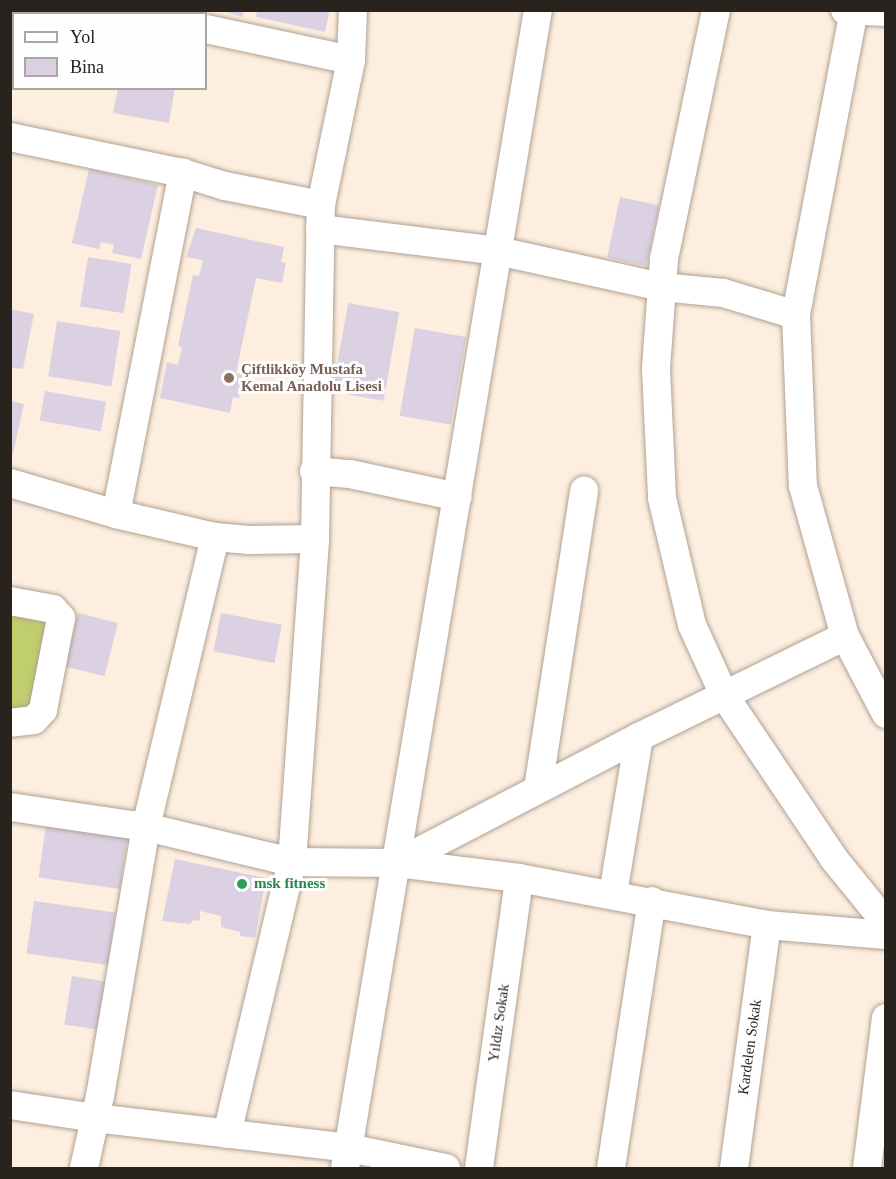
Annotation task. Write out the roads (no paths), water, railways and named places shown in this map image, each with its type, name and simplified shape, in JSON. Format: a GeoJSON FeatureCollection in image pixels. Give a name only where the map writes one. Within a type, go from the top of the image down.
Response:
{"type":"FeatureCollection","features":[{"type":"Feature","properties":{"kind":"street"},"geometry":{"type":"LineString","coordinates":[[226,1134],[292,862],[315,539],[314,471],[320,217],[351,60],[353,10]]}},
{"type":"Feature","properties":{"kind":"street"},"geometry":{"type":"LineString","coordinates":[[347,1158],[538,10]]}},
{"type":"Feature","properties":{"kind":"street"},"geometry":{"type":"LineString","coordinates":[[716,10],[664,259],[656,369],[662,498],[692,625],[724,695],[834,859],[885,923]]}},
{"type":"Feature","properties":{"kind":"street"},"geometry":{"type":"LineString","coordinates":[[885,12],[851,11],[796,315],[803,486],[845,636],[885,714]]}},
{"type":"Feature","properties":{"kind":"street"},"geometry":{"type":"LineString","coordinates":[[207,28],[351,60]]}},
{"type":"Feature","properties":{"kind":"street"},"geometry":{"type":"LineString","coordinates":[[10,137],[183,173],[320,217],[498,251],[662,287],[723,293],[796,315]]}},
{"type":"Feature","properties":{"kind":"street"},"geometry":{"type":"LineString","coordinates":[[116,514],[183,173]]}},
{"type":"Feature","properties":{"kind":"street"},"geometry":{"type":"LineString","coordinates":[[314,471],[350,474],[458,497]]}},
{"type":"Feature","properties":{"kind":"street"},"geometry":{"type":"LineString","coordinates":[[10,483],[116,514],[215,537],[249,540],[315,539]]}},
{"type":"Feature","properties":{"kind":"street"},"geometry":{"type":"LineString","coordinates":[[538,789],[584,491]]}},
{"type":"Feature","properties":{"kind":"street"},"geometry":{"type":"LineString","coordinates":[[84,1168],[146,827],[215,537]]}},
{"type":"Feature","properties":{"kind":"street"},"geometry":{"type":"LineString","coordinates":[[10,601],[53,609],[61,618],[43,710],[34,720],[10,723]]}},
{"type":"Feature","properties":{"kind":"street"},"geometry":{"type":"LineString","coordinates":[[397,863],[639,737],[845,636]]}},
{"type":"Feature","properties":{"kind":"street"},"geometry":{"type":"LineString","coordinates":[[612,894],[639,737]]}},
{"type":"Feature","properties":{"kind":"street"},"geometry":{"type":"LineString","coordinates":[[10,807],[146,827],[292,862],[397,863],[519,878],[652,901],[767,925],[885,935]]}},
{"type":"Feature","properties":{"kind":"street","name":"Yıldız Sokak"},"geometry":{"type":"LineString","coordinates":[[479,1168],[519,878]]}},
{"type":"Feature","properties":{"kind":"street"},"geometry":{"type":"LineString","coordinates":[[610,1168],[652,901]]}},
{"type":"Feature","properties":{"kind":"street","name":"Kardelen Sokak"},"geometry":{"type":"LineString","coordinates":[[734,1168],[767,925]]}},
{"type":"Feature","properties":{"kind":"street"},"geometry":{"type":"LineString","coordinates":[[867,1168],[885,1018]]}},
{"type":"Feature","properties":{"kind":"street"},"geometry":{"type":"LineString","coordinates":[[10,1105],[226,1134],[347,1158],[446,1168]]}},
{"type":"Feature","properties":{"kind":"place","name":"Çiftlikköy Mustafa Kemal Anadolu Lisesi"},"geometry":{"type":"Point","coordinates":[229,378]}},
{"type":"Feature","properties":{"kind":"place","name":"msk fitness"},"geometry":{"type":"Point","coordinates":[242,884]}}]}
